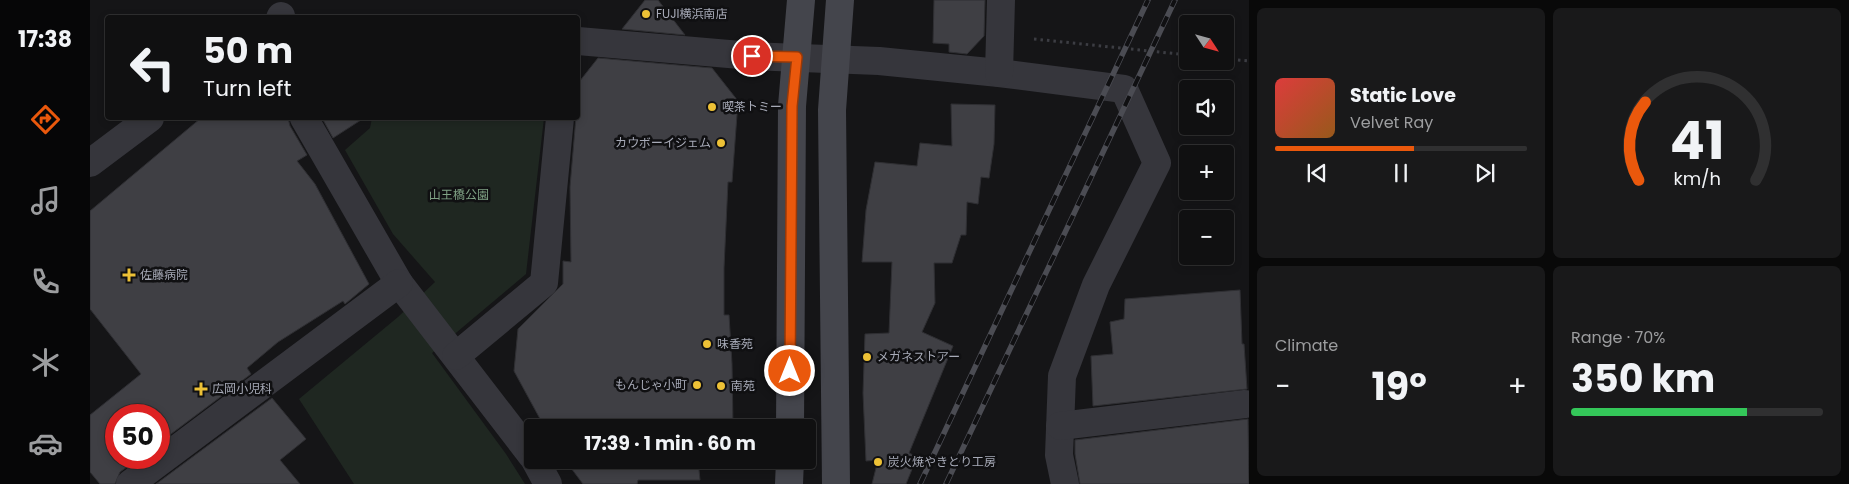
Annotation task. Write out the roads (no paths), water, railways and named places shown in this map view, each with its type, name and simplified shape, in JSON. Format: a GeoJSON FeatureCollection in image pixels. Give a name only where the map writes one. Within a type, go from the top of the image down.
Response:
{"type":"FeatureCollection","features":[{"type":"Feature","properties":{"kind":"main road"},"geometry":{"type":"LineString","coordinates":[[790,419],[792,106],[801,0]]}},
{"type":"Feature","properties":{"kind":"main road"},"geometry":{"type":"LineString","coordinates":[[836,484],[832,110],[840,0]]}},
{"type":"Feature","properties":{"kind":"main road"},"geometry":{"type":"LineString","coordinates":[[790,469],[790,484]]}},
{"type":"Feature","properties":{"kind":"street"},"geometry":{"type":"LineString","coordinates":[[999,73],[1001,0]]}},
{"type":"Feature","properties":{"kind":"street"},"geometry":{"type":"LineString","coordinates":[[580,41],[752,56],[835,58],[999,73],[1124,89],[1157,164],[1096,285],[1062,376],[1059,455],[1065,484]]}},
{"type":"Feature","properties":{"kind":"street"},"geometry":{"type":"LineString","coordinates":[[90,163],[147,120]]}},
{"type":"Feature","properties":{"kind":"street"},"geometry":{"type":"LineString","coordinates":[[305,120],[398,283],[524,445]]}},
{"type":"Feature","properties":{"kind":"street"},"geometry":{"type":"LineString","coordinates":[[456,356],[544,283],[560,120]]}},
{"type":"Feature","properties":{"kind":"street"},"geometry":{"type":"LineString","coordinates":[[130,484],[398,283]]}},
{"type":"Feature","properties":{"kind":"street"},"geometry":{"type":"LineString","coordinates":[[1060,426],[1245,404]]}},
{"type":"Feature","properties":{"kind":"street"},"geometry":{"type":"LineString","coordinates":[[540,469],[548,484]]}},
{"type":"Feature","properties":{"kind":"railway"},"geometry":{"type":"LineString","coordinates":[[920,484],[1148,0]]}},
{"type":"Feature","properties":{"kind":"railway"},"geometry":{"type":"LineString","coordinates":[[946,484],[1175,0]]}},
{"type":"Feature","properties":{"kind":"place","name":"FUJI横浜南店"},"geometry":{"type":"Point","coordinates":[646,14]}},
{"type":"Feature","properties":{"kind":"place","name":"喫茶トミー"},"geometry":{"type":"Point","coordinates":[712,107]}},
{"type":"Feature","properties":{"kind":"place","name":"カウボーイジェム"},"geometry":{"type":"Point","coordinates":[721,143]}},
{"type":"Feature","properties":{"kind":"place","name":"佐藤病院"},"geometry":{"type":"Point","coordinates":[129,275]}},
{"type":"Feature","properties":{"kind":"place","name":"味香苑"},"geometry":{"type":"Point","coordinates":[707,344]}},
{"type":"Feature","properties":{"kind":"place","name":"メガネストアー"},"geometry":{"type":"Point","coordinates":[867,357]}},
{"type":"Feature","properties":{"kind":"place","name":"もんじゃ小町"},"geometry":{"type":"Point","coordinates":[697,385]}},
{"type":"Feature","properties":{"kind":"place","name":"南苑"},"geometry":{"type":"Point","coordinates":[721,386]}},
{"type":"Feature","properties":{"kind":"place","name":"広岡小児科"},"geometry":{"type":"Point","coordinates":[201,389]}},
{"type":"Feature","properties":{"kind":"place","name":"炭火焼やきとり工房"},"geometry":{"type":"Point","coordinates":[878,462]}},
{"type":"Feature","properties":{"kind":"park label","name":"山王橋公園"},"geometry":{"type":"Point","coordinates":[459,195]}}]}
